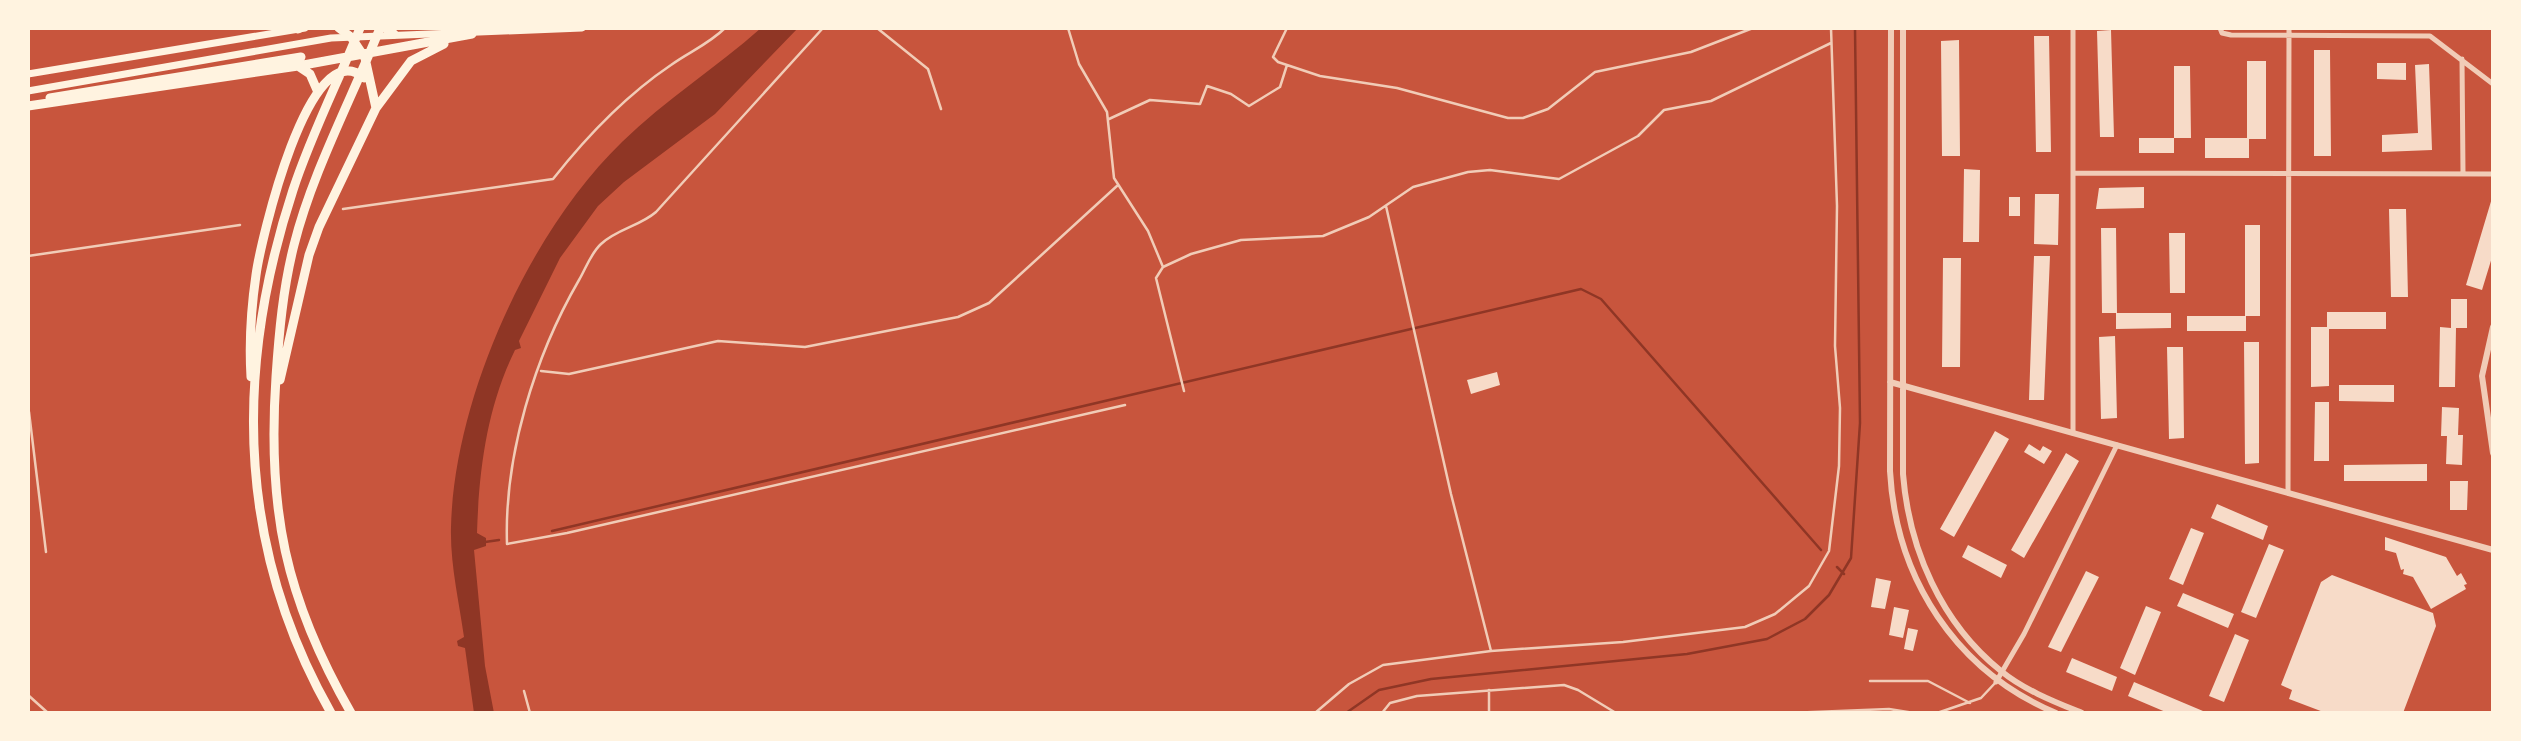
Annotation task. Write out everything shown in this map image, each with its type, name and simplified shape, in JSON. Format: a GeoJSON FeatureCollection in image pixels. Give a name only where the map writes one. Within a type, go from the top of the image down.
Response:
{"type":"FeatureCollection","features":[{"type":"Feature","properties":{"kind":"highway"},"geometry":{"type":"LineString","coordinates":[[339,28],[351,37],[364,57],[373,86],[376,108]]}},
{"type":"Feature","properties":{"kind":"highway"},"geometry":{"type":"LineString","coordinates":[[252,393],[279,239],[294,188],[360,28]]}},
{"type":"Feature","properties":{"kind":"highway"},"geometry":{"type":"LineString","coordinates":[[351,713],[317,648],[284,554],[275,503],[274,409],[279,331],[294,245],[348,107],[383,28],[394,34]]}},
{"type":"Feature","properties":{"kind":"highway"},"geometry":{"type":"LineString","coordinates":[[274,409],[309,255],[330,202],[376,108],[411,61],[426,51],[472,34]]}},
{"type":"Feature","properties":{"kind":"highway"},"geometry":{"type":"LineString","coordinates":[[28,105],[300,62],[364,57],[472,34]]}},
{"type":"Feature","properties":{"kind":"highway"},"geometry":{"type":"LineString","coordinates":[[300,62],[310,74],[317,90]]}},
{"type":"Feature","properties":{"kind":"highway"},"geometry":{"type":"LineString","coordinates":[[331,713],[288,624],[269,560],[254,472],[250,322],[263,234],[275,189],[317,90],[331,76],[352,71],[373,86]]}},
{"type":"Feature","properties":{"kind":"main road"},"geometry":{"type":"LineString","coordinates":[[28,74],[301,28]]}},
{"type":"Feature","properties":{"kind":"main road"},"geometry":{"type":"LineString","coordinates":[[28,90],[244,51],[351,37],[582,28]]}},
{"type":"Feature","properties":{"kind":"street"},"geometry":{"type":"LineString","coordinates":[[1891,28],[1891,488],[1908,560],[1946,628],[1996,682],[2056,713]]}},
{"type":"Feature","properties":{"kind":"street"},"geometry":{"type":"LineString","coordinates":[[1903,28],[1903,474],[1912,535],[1943,604],[1978,650],[2003,673],[2032,691],[2082,713]]}},
{"type":"Feature","properties":{"kind":"street"},"geometry":{"type":"LineString","coordinates":[[2073,28],[2073,433]]}},
{"type":"Feature","properties":{"kind":"street"},"geometry":{"type":"LineString","coordinates":[[2220,28],[2224,35],[2394,32],[2433,37],[2493,84]]}},
{"type":"Feature","properties":{"kind":"street"},"geometry":{"type":"LineString","coordinates":[[2288,32],[2288,493]]}},
{"type":"Feature","properties":{"kind":"street"},"geometry":{"type":"LineString","coordinates":[[2462,59],[2463,174]]}},
{"type":"Feature","properties":{"kind":"street"},"geometry":{"type":"LineString","coordinates":[[2074,173],[2493,174]]}},
{"type":"Feature","properties":{"kind":"street"},"geometry":{"type":"LineString","coordinates":[[2493,327],[2482,376],[2493,453]]}},
{"type":"Feature","properties":{"kind":"street"},"geometry":{"type":"LineString","coordinates":[[1890,382],[2493,550]]}},
{"type":"Feature","properties":{"kind":"street"},"geometry":{"type":"LineString","coordinates":[[1996,682],[2003,673],[2117,445]]}},
{"type":"Feature","properties":{"kind":"lane"},"geometry":{"type":"LineString","coordinates":[[343,209],[553,179],[577,149],[615,110],[670,65],[715,38],[725,28]]}},
{"type":"Feature","properties":{"kind":"lane"},"geometry":{"type":"LineString","coordinates":[[823,28],[656,212],[641,223],[611,237],[595,251],[563,312],[539,371],[513,467],[507,544],[567,533],[1125,405]]}},
{"type":"Feature","properties":{"kind":"lane"},"geometry":{"type":"LineString","coordinates":[[877,28],[928,69],[941,109]]}},
{"type":"Feature","properties":{"kind":"lane"},"geometry":{"type":"LineString","coordinates":[[1068,28],[1079,64],[1109,119],[1112,169],[1118,186],[1148,231],[1163,267]]}},
{"type":"Feature","properties":{"kind":"lane"},"geometry":{"type":"LineString","coordinates":[[1287,28],[1273,57],[1287,65],[1320,76],[1397,88],[1508,118],[1523,118],[1548,108],[1595,72],[1707,47],[1753,28]]}},
{"type":"Feature","properties":{"kind":"lane"},"geometry":{"type":"LineString","coordinates":[[1315,713],[1349,684],[1383,665],[1491,651],[1623,642],[1745,626],[1789,605],[1809,586],[1829,551],[1836,510],[1840,432],[1835,346],[1837,206],[1831,28]]}},
{"type":"Feature","properties":{"kind":"lane"},"geometry":{"type":"LineString","coordinates":[[1184,389],[1156,278],[1163,267],[1241,240],[1323,236],[1355,223],[1423,183],[1479,170],[1552,179],[1564,177],[1638,136],[1664,110],[1711,101],[1832,42]]}},
{"type":"Feature","properties":{"kind":"lane"},"geometry":{"type":"LineString","coordinates":[[1109,119],[1150,100],[1200,104],[1207,86],[1231,94],[1249,106],[1280,88],[1287,65]]}},
{"type":"Feature","properties":{"kind":"lane"},"geometry":{"type":"LineString","coordinates":[[539,371],[569,374],[718,341],[805,348],[958,317],[989,303],[1118,186]]}},
{"type":"Feature","properties":{"kind":"lane"},"geometry":{"type":"LineString","coordinates":[[1386,206],[1451,494],[1491,651]]}},
{"type":"Feature","properties":{"kind":"lane"},"geometry":{"type":"LineString","coordinates":[[28,256],[240,225]]}},
{"type":"Feature","properties":{"kind":"lane"},"geometry":{"type":"LineString","coordinates":[[29,412],[46,552]]}},
{"type":"Feature","properties":{"kind":"lane"},"geometry":{"type":"LineString","coordinates":[[1870,681],[1928,681],[1970,703]]}},
{"type":"Feature","properties":{"kind":"lane"},"geometry":{"type":"LineString","coordinates":[[1937,713],[1981,698],[1996,682]]}},
{"type":"Feature","properties":{"kind":"lane"},"geometry":{"type":"LineString","coordinates":[[1382,713],[1390,703],[1400,699],[1564,685],[1616,713]]}},
{"type":"Feature","properties":{"kind":"lane"},"geometry":{"type":"LineString","coordinates":[[1489,690],[1489,713]]}},
{"type":"Feature","properties":{"kind":"lane"},"geometry":{"type":"LineString","coordinates":[[524,691],[530,713]]}},
{"type":"Feature","properties":{"kind":"lane"},"geometry":{"type":"LineString","coordinates":[[28,695],[48,713]]}},
{"type":"Feature","properties":{"kind":"lane"},"geometry":{"type":"LineString","coordinates":[[1788,713],[1889,709],[1912,713]]}},
{"type":"Feature","properties":{"kind":"shaded area"},"geometry":{"type":"Polygon","coordinates":[[[761,28],[798,28],[715,114],[624,182],[598,206],[560,258],[519,341],[521,348],[515,350],[505,372],[491,416],[480,485],[477,533],[486,538],[486,546],[474,550],[485,666],[494,713],[474,713],[465,648],[458,646],[457,641],[464,637],[453,569],[451,527],[455,477],[466,425],[482,372],[503,320],[528,269],[556,222],[588,179],[638,127],[761,28]]]}},
{"type":"Feature","properties":{"kind":"building"},"geometry":{"type":"Polygon","coordinates":[[[2111,30],[2114,137],[2100,137],[2097,31],[2111,30]]]}},
{"type":"Feature","properties":{"kind":"building"},"geometry":{"type":"Polygon","coordinates":[[[2034,36],[2049,36],[2051,152],[2036,152],[2034,36]]]}},
{"type":"Feature","properties":{"kind":"building"},"geometry":{"type":"Polygon","coordinates":[[[1959,40],[1960,156],[1942,156],[1941,41],[1959,40]]]}},
{"type":"Feature","properties":{"kind":"building"},"geometry":{"type":"Polygon","coordinates":[[[2314,50],[2330,50],[2331,156],[2314,156],[2314,50]]]}},
{"type":"Feature","properties":{"kind":"building"},"geometry":{"type":"Polygon","coordinates":[[[2247,61],[2266,61],[2266,139],[2249,139],[2249,158],[2205,158],[2205,138],[2247,138],[2247,61]]]}},
{"type":"Feature","properties":{"kind":"building"},"geometry":{"type":"Polygon","coordinates":[[[2377,63],[2406,63],[2406,80],[2377,79],[2377,63]]]}},
{"type":"Feature","properties":{"kind":"building"},"geometry":{"type":"Polygon","coordinates":[[[2429,64],[2432,150],[2382,152],[2382,135],[2418,133],[2415,65],[2429,64]]]}},
{"type":"Feature","properties":{"kind":"building"},"geometry":{"type":"Polygon","coordinates":[[[2174,66],[2190,66],[2191,138],[2174,138],[2174,66]]]}},
{"type":"Feature","properties":{"kind":"building"},"geometry":{"type":"Polygon","coordinates":[[[2139,138],[2174,138],[2174,153],[2139,153],[2139,138]]]}},
{"type":"Feature","properties":{"kind":"building"},"geometry":{"type":"Polygon","coordinates":[[[1964,169],[1980,170],[1979,242],[1963,242],[1964,169]]]}},
{"type":"Feature","properties":{"kind":"building"},"geometry":{"type":"Polygon","coordinates":[[[2144,187],[2144,208],[2096,209],[2099,188],[2144,187]]]}},
{"type":"Feature","properties":{"kind":"building"},"geometry":{"type":"Polygon","coordinates":[[[2035,194],[2059,194],[2058,245],[2034,244],[2035,194]]]}},
{"type":"Feature","properties":{"kind":"building"},"geometry":{"type":"Polygon","coordinates":[[[2009,197],[2020,197],[2020,216],[2009,216],[2009,197]]]}},
{"type":"Feature","properties":{"kind":"building"},"geometry":{"type":"Polygon","coordinates":[[[2492,198],[2493,254],[2482,290],[2466,285],[2492,198]]]}},
{"type":"Feature","properties":{"kind":"building"},"geometry":{"type":"Polygon","coordinates":[[[2389,209],[2406,209],[2408,297],[2391,297],[2389,209]]]}},
{"type":"Feature","properties":{"kind":"building"},"geometry":{"type":"Polygon","coordinates":[[[2245,225],[2260,225],[2260,316],[2246,316],[2246,331],[2187,331],[2187,316],[2245,316],[2245,225]]]}},
{"type":"Feature","properties":{"kind":"building"},"geometry":{"type":"Polygon","coordinates":[[[2101,228],[2116,228],[2117,313],[2171,313],[2171,328],[2116,329],[2116,313],[2102,313],[2101,228]]]}},
{"type":"Feature","properties":{"kind":"building"},"geometry":{"type":"Polygon","coordinates":[[[2169,233],[2185,233],[2185,293],[2170,293],[2169,233]]]}},
{"type":"Feature","properties":{"kind":"building"},"geometry":{"type":"Polygon","coordinates":[[[2034,256],[2050,256],[2044,400],[2029,400],[2034,256]]]}},
{"type":"Feature","properties":{"kind":"building"},"geometry":{"type":"Polygon","coordinates":[[[1943,258],[1961,258],[1960,367],[1942,367],[1943,258]]]}},
{"type":"Feature","properties":{"kind":"building"},"geometry":{"type":"Polygon","coordinates":[[[2451,299],[2467,299],[2467,328],[2456,328],[2455,387],[2439,387],[2440,327],[2451,328],[2451,299]]]}},
{"type":"Feature","properties":{"kind":"building"},"geometry":{"type":"Polygon","coordinates":[[[2327,312],[2386,312],[2386,329],[2329,329],[2329,386],[2311,387],[2311,327],[2327,327],[2327,312]]]}},
{"type":"Feature","properties":{"kind":"building"},"geometry":{"type":"Polygon","coordinates":[[[2115,336],[2117,418],[2101,419],[2099,337],[2115,336]]]}},
{"type":"Feature","properties":{"kind":"building"},"geometry":{"type":"Polygon","coordinates":[[[2244,342],[2259,342],[2259,463],[2245,464],[2244,342]]]}},
{"type":"Feature","properties":{"kind":"building"},"geometry":{"type":"Polygon","coordinates":[[[2167,347],[2183,347],[2184,438],[2169,439],[2167,347]]]}},
{"type":"Feature","properties":{"kind":"building"},"geometry":{"type":"Polygon","coordinates":[[[1497,372],[1500,385],[1471,394],[1467,380],[1497,372]]]}},
{"type":"Feature","properties":{"kind":"building"},"geometry":{"type":"Polygon","coordinates":[[[2339,385],[2394,385],[2394,402],[2339,401],[2339,385]]]}},
{"type":"Feature","properties":{"kind":"building"},"geometry":{"type":"Polygon","coordinates":[[[2315,402],[2329,402],[2329,461],[2314,461],[2315,402]]]}},
{"type":"Feature","properties":{"kind":"building"},"geometry":{"type":"Polygon","coordinates":[[[2442,407],[2459,408],[2458,435],[2463,435],[2462,465],[2446,464],[2447,436],[2441,436],[2442,407]]]}},
{"type":"Feature","properties":{"kind":"building"},"geometry":{"type":"Polygon","coordinates":[[[1995,431],[2009,439],[1954,537],[1940,529],[1995,431]]]}},
{"type":"Feature","properties":{"kind":"building"},"geometry":{"type":"Polygon","coordinates":[[[2029,444],[2040,451],[2043,446],[2052,451],[2044,464],[2024,452],[2029,444]]]}},
{"type":"Feature","properties":{"kind":"building"},"geometry":{"type":"Polygon","coordinates":[[[2066,453],[2079,461],[2024,558],[2011,550],[2066,453]]]}},
{"type":"Feature","properties":{"kind":"building"},"geometry":{"type":"Polygon","coordinates":[[[2427,464],[2427,481],[2344,481],[2344,465],[2427,464]]]}},
{"type":"Feature","properties":{"kind":"building"},"geometry":{"type":"Polygon","coordinates":[[[2450,481],[2468,481],[2467,510],[2450,510],[2450,481]]]}},
{"type":"Feature","properties":{"kind":"building"},"geometry":{"type":"Polygon","coordinates":[[[2217,504],[2268,526],[2263,540],[2211,518],[2217,504]]]}},
{"type":"Feature","properties":{"kind":"building"},"geometry":{"type":"Polygon","coordinates":[[[2191,528],[2204,533],[2183,585],[2169,579],[2191,528]]]}},
{"type":"Feature","properties":{"kind":"building"},"geometry":{"type":"Polygon","coordinates":[[[2385,537],[2446,557],[2457,576],[2461,573],[2467,584],[2464,585],[2466,589],[2431,609],[2413,577],[2403,574],[2404,569],[2401,570],[2396,553],[2385,550],[2385,537]]]}},
{"type":"Feature","properties":{"kind":"building"},"geometry":{"type":"Polygon","coordinates":[[[2269,544],[2284,550],[2256,618],[2241,612],[2269,544]]]}},
{"type":"Feature","properties":{"kind":"building"},"geometry":{"type":"Polygon","coordinates":[[[1968,545],[2007,565],[2001,578],[1962,557],[1968,545]]]}},
{"type":"Feature","properties":{"kind":"building"},"geometry":{"type":"Polygon","coordinates":[[[2086,571],[2099,577],[2061,652],[2048,647],[2086,571]]]}},
{"type":"Feature","properties":{"kind":"building"},"geometry":{"type":"Polygon","coordinates":[[[2332,575],[2433,613],[2436,626],[2403,713],[2326,713],[2289,699],[2292,690],[2281,685],[2321,582],[2332,575]]]}},
{"type":"Feature","properties":{"kind":"building"},"geometry":{"type":"Polygon","coordinates":[[[1876,578],[1891,581],[1885,609],[1871,607],[1876,578]]]}},
{"type":"Feature","properties":{"kind":"building"},"geometry":{"type":"Polygon","coordinates":[[[2183,593],[2234,614],[2228,628],[2177,606],[2183,593]]]}},
{"type":"Feature","properties":{"kind":"building"},"geometry":{"type":"Polygon","coordinates":[[[2146,606],[2161,612],[2135,675],[2120,668],[2146,606]]]}},
{"type":"Feature","properties":{"kind":"building"},"geometry":{"type":"Polygon","coordinates":[[[1894,607],[1909,610],[1903,638],[1889,635],[1894,607]]]}},
{"type":"Feature","properties":{"kind":"building"},"geometry":{"type":"Polygon","coordinates":[[[1908,628],[1918,630],[1913,651],[1904,649],[1908,628]]]}},
{"type":"Feature","properties":{"kind":"building"},"geometry":{"type":"Polygon","coordinates":[[[2235,634],[2249,640],[2224,702],[2209,696],[2235,634]]]}},
{"type":"Feature","properties":{"kind":"building"},"geometry":{"type":"Polygon","coordinates":[[[2072,658],[2117,677],[2112,691],[2066,672],[2072,658]]]}},
{"type":"Feature","properties":{"kind":"building"},"geometry":{"type":"Polygon","coordinates":[[[2134,682],[2203,711],[2168,713],[2128,696],[2134,682]]]}},
{"type":"Feature","properties":{"kind":"waterway"},"geometry":{"type":"LineString","coordinates":[[1346,713],[1379,690],[1431,679],[1687,654],[1767,639],[1805,619],[1829,595],[1851,558],[1860,423],[1855,28]]}},
{"type":"Feature","properties":{"kind":"waterway"},"geometry":{"type":"LineString","coordinates":[[552,531],[1581,289],[1601,299],[1821,550]]}},
{"type":"Feature","properties":{"kind":"waterway"},"geometry":{"type":"LineString","coordinates":[[485,542],[499,540]]}},
{"type":"Feature","properties":{"kind":"waterway"},"geometry":{"type":"LineString","coordinates":[[1837,567],[1844,574]]}}]}
